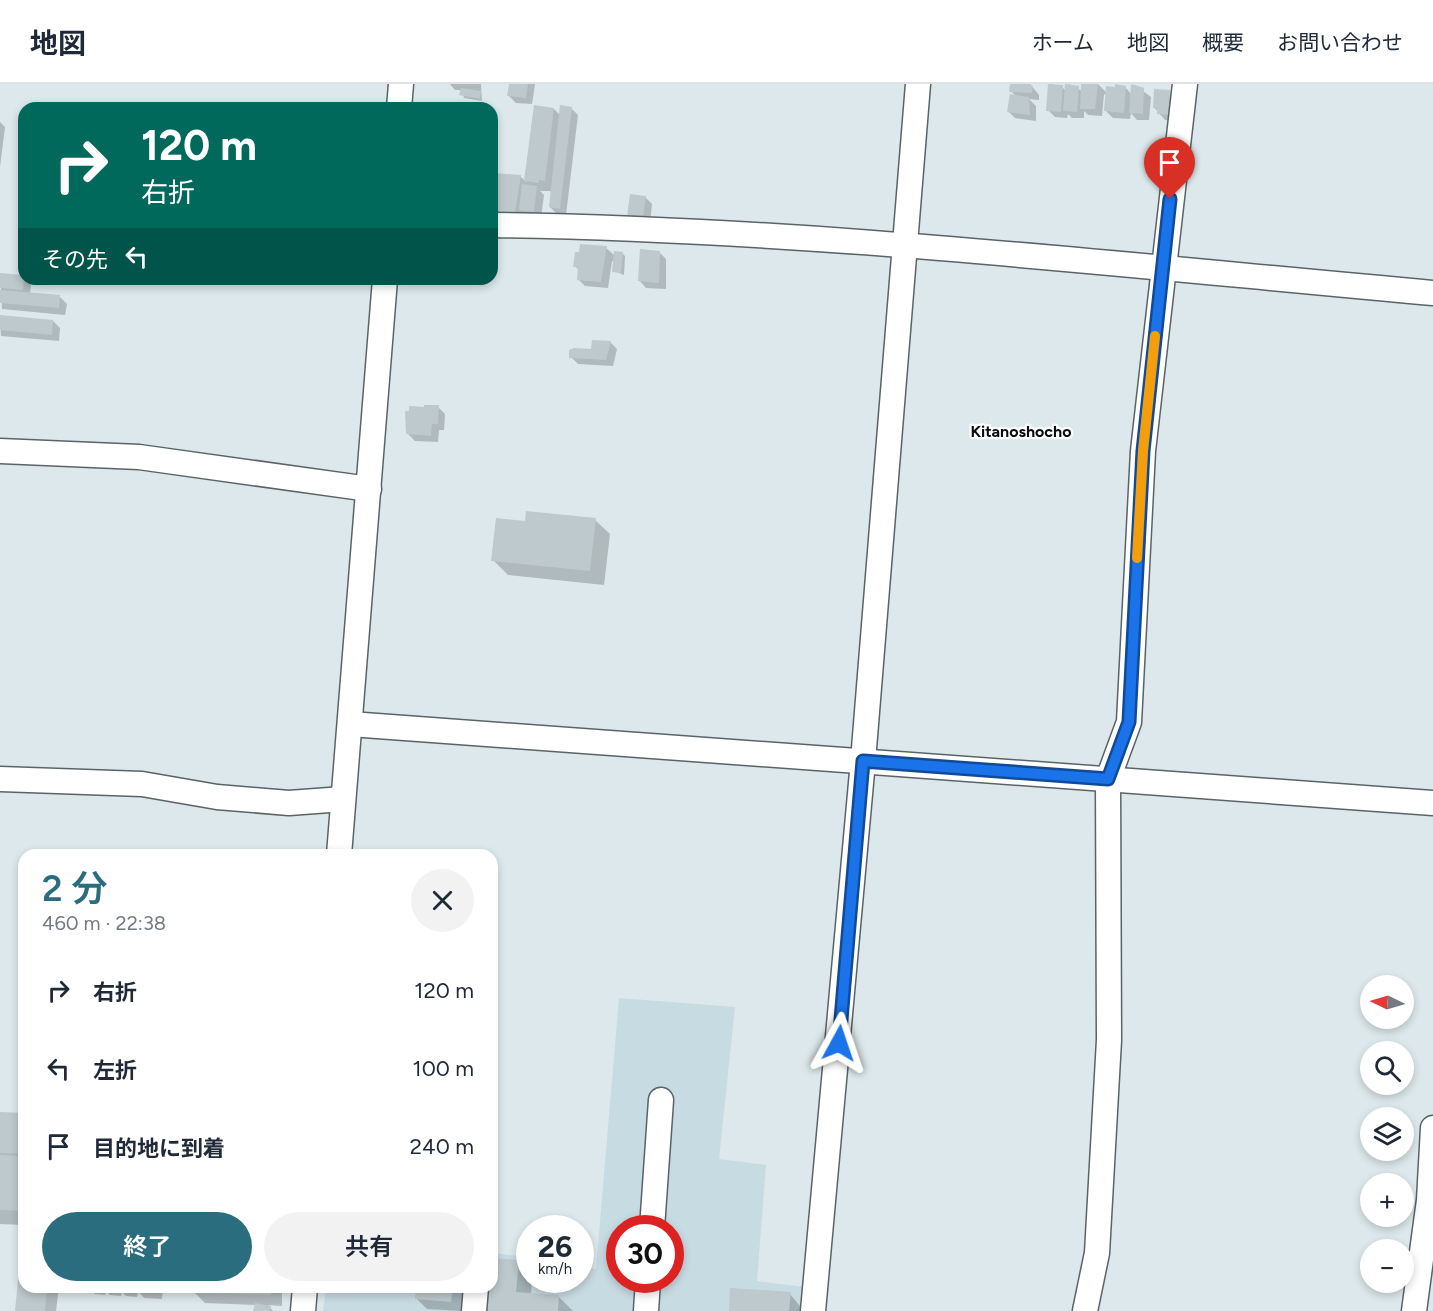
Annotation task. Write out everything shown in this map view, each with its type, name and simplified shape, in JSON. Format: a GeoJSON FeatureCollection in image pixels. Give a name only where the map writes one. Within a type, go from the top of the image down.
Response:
{"type":"FeatureCollection","features":[{"type":"Feature","properties":{"kind":"street"},"geometry":{"type":"LineString","coordinates":[[400,102],[401,84]]}},
{"type":"Feature","properties":{"kind":"street"},"geometry":{"type":"LineString","coordinates":[[813,1311],[863,761],[918,84]]}},
{"type":"Feature","properties":{"kind":"street"},"geometry":{"type":"LineString","coordinates":[[1085,1311],[1097,1253],[1109,1040],[1108,779],[1129,722],[1143,451],[1162,269],[1185,84]]}},
{"type":"Feature","properties":{"kind":"street"},"geometry":{"type":"LineString","coordinates":[[498,225],[631,227],[904,245],[1433,293]]}},
{"type":"Feature","properties":{"kind":"street"},"geometry":{"type":"LineString","coordinates":[[340,849],[385,285]]}},
{"type":"Feature","properties":{"kind":"street"},"geometry":{"type":"LineString","coordinates":[[0,451],[139,457],[369,489]]}},
{"type":"Feature","properties":{"kind":"street"},"geometry":{"type":"LineString","coordinates":[[350,724],[1433,803]]}},
{"type":"Feature","properties":{"kind":"street"},"geometry":{"type":"LineString","coordinates":[[0,779],[142,784],[217,797],[289,803],[344,799]]}},
{"type":"Feature","properties":{"kind":"street"},"geometry":{"type":"LineString","coordinates":[[653,1215],[662,1100]]}},
{"type":"Feature","properties":{"kind":"street"},"geometry":{"type":"LineString","coordinates":[[1421,1303],[1433,1128]]}},
{"type":"Feature","properties":{"kind":"street"},"geometry":{"type":"LineString","coordinates":[[303,1311],[304,1293]]}},
{"type":"Feature","properties":{"kind":"street"},"geometry":{"type":"LineString","coordinates":[[474,1311],[476,1293]]}},
{"type":"Feature","properties":{"kind":"street"},"geometry":{"type":"LineString","coordinates":[[646,1311],[647,1293]]}},
{"type":"Feature","properties":{"kind":"shaded area"},"geometry":{"type":"Polygon","coordinates":[[[619,998],[735,1007],[719,1159],[766,1165],[757,1281],[805,1287],[803,1311],[323,1311],[325,1293],[498,1293],[498,1254],[516,1256],[516,1293],[594,1293],[594,1269],[596,1269],[619,998]]]}},
{"type":"Feature","properties":{"kind":"building"},"geometry":{"type":"Polygon","coordinates":[[[509,84],[528,84],[526,98],[507,96],[509,84]]]}},
{"type":"Feature","properties":{"kind":"building"},"geometry":{"type":"Polygon","coordinates":[[[1010,84],[1033,86],[1032,93],[1009,92],[1010,84]]]}},
{"type":"Feature","properties":{"kind":"building"},"geometry":{"type":"Polygon","coordinates":[[[1048,84],[1063,85],[1061,112],[1046,111],[1048,84]]]}},
{"type":"Feature","properties":{"kind":"building"},"geometry":{"type":"Polygon","coordinates":[[[1065,84],[1079,86],[1077,112],[1063,111],[1065,84]]]}},
{"type":"Feature","properties":{"kind":"building"},"geometry":{"type":"Polygon","coordinates":[[[1081,84],[1098,84],[1095,109],[1080,109],[1081,84]]]}},
{"type":"Feature","properties":{"kind":"building"},"geometry":{"type":"Polygon","coordinates":[[[1115,84],[1126,86],[1124,113],[1104,111],[1106,86],[1115,87],[1115,84]]]}},
{"type":"Feature","properties":{"kind":"building"},"geometry":{"type":"Polygon","coordinates":[[[1131,84],[1144,88],[1143,114],[1129,113],[1131,84]]]}},
{"type":"Feature","properties":{"kind":"building"},"geometry":{"type":"Polygon","coordinates":[[[461,88],[481,91],[480,99],[459,95],[461,88]]]}},
{"type":"Feature","properties":{"kind":"building"},"geometry":{"type":"Polygon","coordinates":[[[1154,89],[1170,90],[1171,115],[1157,114],[1157,108],[1153,108],[1154,89]]]}},
{"type":"Feature","properties":{"kind":"building"},"geometry":{"type":"Polygon","coordinates":[[[1010,94],[1029,97],[1030,115],[1007,112],[1010,94]]]}},
{"type":"Feature","properties":{"kind":"building"},"geometry":{"type":"Polygon","coordinates":[[[534,105],[554,108],[545,181],[539,180],[539,183],[524,181],[534,105]]]}},
{"type":"Feature","properties":{"kind":"building"},"geometry":{"type":"Polygon","coordinates":[[[560,105],[572,107],[560,209],[549,207],[560,105]]]}},
{"type":"Feature","properties":{"kind":"building"},"geometry":{"type":"Polygon","coordinates":[[[498,173],[521,175],[514,219],[498,218],[498,173]]]}},
{"type":"Feature","properties":{"kind":"building"},"geometry":{"type":"Polygon","coordinates":[[[522,184],[537,186],[534,212],[519,210],[522,184]]]}},
{"type":"Feature","properties":{"kind":"building"},"geometry":{"type":"Polygon","coordinates":[[[630,194],[646,196],[643,218],[627,216],[630,194]]]}},
{"type":"Feature","properties":{"kind":"building"},"geometry":{"type":"Polygon","coordinates":[[[580,244],[607,246],[601,282],[577,280],[578,267],[573,267],[575,252],[579,252],[580,244]]]}},
{"type":"Feature","properties":{"kind":"building"},"geometry":{"type":"Polygon","coordinates":[[[640,249],[660,251],[659,283],[638,281],[640,249]]]}},
{"type":"Feature","properties":{"kind":"building"},"geometry":{"type":"Polygon","coordinates":[[[614,251],[623,252],[621,273],[612,272],[614,251]]]}},
{"type":"Feature","properties":{"kind":"building"},"geometry":{"type":"Polygon","coordinates":[[[0,273],[18,274],[18,285],[23,285],[23,290],[0,288],[0,273]]]}},
{"type":"Feature","properties":{"kind":"building"},"geometry":{"type":"Polygon","coordinates":[[[0,290],[60,295],[59,308],[0,303],[0,290]]]}},
{"type":"Feature","properties":{"kind":"building"},"geometry":{"type":"Polygon","coordinates":[[[0,315],[53,320],[52,335],[0,330],[0,315]]]}},
{"type":"Feature","properties":{"kind":"building"},"geometry":{"type":"Polygon","coordinates":[[[592,340],[611,341],[606,360],[569,358],[569,350],[591,349],[592,340]]]}},
{"type":"Feature","properties":{"kind":"building"},"geometry":{"type":"Polygon","coordinates":[[[424,405],[439,405],[438,424],[432,424],[431,436],[406,434],[405,411],[409,411],[409,406],[424,407],[424,405]]]}},
{"type":"Feature","properties":{"kind":"building"},"geometry":{"type":"Polygon","coordinates":[[[526,511],[596,518],[590,571],[491,561],[496,518],[525,521],[526,511]]]}},
{"type":"Feature","properties":{"kind":"building"},"geometry":{"type":"Polygon","coordinates":[[[0,1112],[18,1113],[18,1154],[0,1153],[0,1112]]]}},
{"type":"Feature","properties":{"kind":"building"},"geometry":{"type":"Polygon","coordinates":[[[0,1155],[18,1156],[18,1211],[0,1210],[0,1155]]]}},
{"type":"Feature","properties":{"kind":"building"},"geometry":{"type":"Polygon","coordinates":[[[498,1258],[516,1260],[516,1293],[559,1295],[558,1311],[483,1311],[484,1293],[498,1293],[498,1258]]]}},
{"type":"Feature","properties":{"kind":"building"},"geometry":{"type":"Polygon","coordinates":[[[18,1281],[18,1293],[46,1293],[45,1311],[15,1311],[18,1281]]]}},
{"type":"Feature","properties":{"kind":"building"},"geometry":{"type":"Polygon","coordinates":[[[730,1288],[791,1292],[789,1311],[729,1311],[730,1288]]]}},
{"type":"Feature","properties":{"kind":"building"},"geometry":{"type":"Polygon","coordinates":[[[193,1293],[271,1293],[271,1295],[193,1293]]]}},
{"type":"Feature","properties":{"kind":"building"},"geometry":{"type":"Polygon","coordinates":[[[416,1293],[452,1293],[451,1302],[415,1299],[416,1293]]]}},
{"type":"Feature","properties":{"kind":"building"},"geometry":{"type":"Polygon","coordinates":[[[255,1303],[271,1306],[270,1311],[253,1311],[255,1303]]]}},
{"type":"Feature","properties":{"kind":"slow traffic"},"geometry":{"type":"LineString","coordinates":[[1137,558],[1143,451],[1155,336]]}},
{"type":"Feature","properties":{"kind":"district","name":"Kitanoshocho"},"geometry":{"type":"Point","coordinates":[1021,431]}},
{"type":"Feature","properties":{"kind":"route"},"geometry":{"type":"LineString","coordinates":[[839,1043],[863,761],[1108,779],[1129,722],[1143,451],[1170,199]]}}]}
